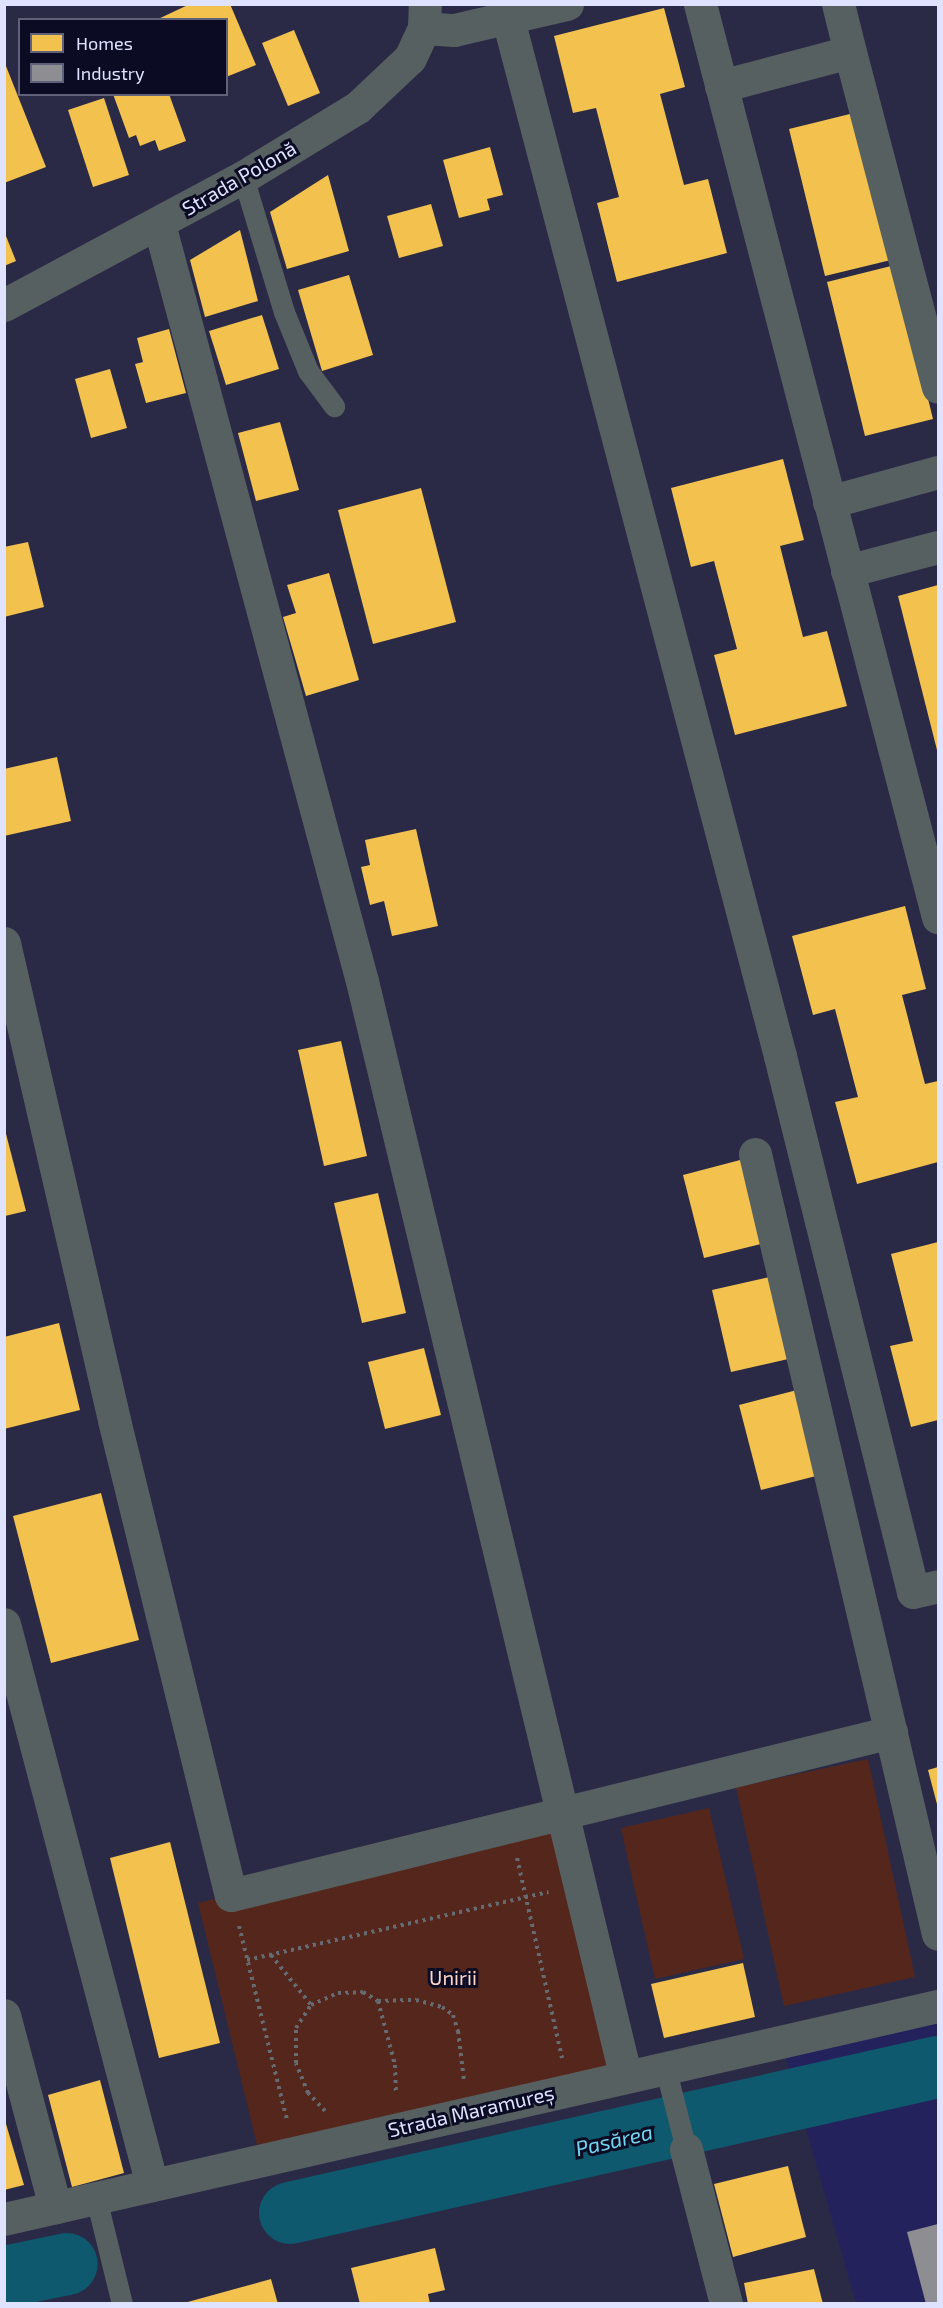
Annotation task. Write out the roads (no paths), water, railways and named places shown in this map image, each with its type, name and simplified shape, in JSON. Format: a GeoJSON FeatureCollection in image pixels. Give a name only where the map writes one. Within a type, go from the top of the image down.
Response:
{"type":"FeatureCollection","features":[{"type":"Feature","properties":{"kind":"street"},"geometry":{"type":"LineString","coordinates":[[425,16],[454,30],[567,4]]}},
{"type":"Feature","properties":{"kind":"street"},"geometry":{"type":"LineString","coordinates":[[700,4],[939,917]]}},
{"type":"Feature","properties":{"kind":"street"},"geometry":{"type":"LineString","coordinates":[[838,4],[939,387]]}},
{"type":"Feature","properties":{"kind":"street","name":"Strada Polonă"},"geometry":{"type":"LineString","coordinates":[[4,305],[243,177],[384,86],[410,58],[425,16]]}},
{"type":"Feature","properties":{"kind":"street"},"geometry":{"type":"LineString","coordinates":[[508,19],[783,1068],[913,1592],[939,1586]]}},
{"type":"Feature","properties":{"kind":"street"},"geometry":{"type":"LineString","coordinates":[[721,86],[850,52]]}},
{"type":"Feature","properties":{"kind":"street"},"geometry":{"type":"LineString","coordinates":[[159,224],[362,981],[564,1811],[625,2074]]}},
{"type":"Feature","properties":{"kind":"street"},"geometry":{"type":"LineString","coordinates":[[829,502],[939,472]]}},
{"type":"Feature","properties":{"kind":"street"},"geometry":{"type":"LineString","coordinates":[[848,571],[939,547]]}},
{"type":"Feature","properties":{"kind":"street"},"geometry":{"type":"LineString","coordinates":[[4,943],[114,1420],[231,1895],[891,1731]]}},
{"type":"Feature","properties":{"kind":"street"},"geometry":{"type":"LineString","coordinates":[[755,1154],[939,1934]]}},
{"type":"Feature","properties":{"kind":"street"},"geometry":{"type":"LineString","coordinates":[[4,1624],[152,2185]]}},
{"type":"Feature","properties":{"kind":"street","name":"Strada Maramureș"},"geometry":{"type":"LineString","coordinates":[[4,2219],[295,2153],[625,2074],[665,2068],[939,2006]]}},
{"type":"Feature","properties":{"kind":"street"},"geometry":{"type":"LineString","coordinates":[[4,2015],[55,2207]]}},
{"type":"Feature","properties":{"kind":"street"},"geometry":{"type":"LineString","coordinates":[[686,2149],[726,2304]]}},
{"type":"Feature","properties":{"kind":"lane"},"geometry":{"type":"LineString","coordinates":[[243,177],[284,312],[308,370],[334,406]]}},
{"type":"Feature","properties":{"kind":"lane"},"geometry":{"type":"LineString","coordinates":[[665,2068],[686,2149]]}},
{"type":"Feature","properties":{"kind":"lane"},"geometry":{"type":"LineString","coordinates":[[96,2198],[122,2304]]}},
{"type":"Feature","properties":{"kind":"waterway","name":"Pasărea"},"geometry":{"type":"LineString","coordinates":[[290,2213],[938,2067]]}},
{"type":"Feature","properties":{"kind":"waterway","name":"Pasărea"},"geometry":{"type":"LineString","coordinates":[[4,2277],[67,2264]]}},
{"type":"Feature","properties":{"kind":"park label","name":"Unirii"},"geometry":{"type":"Point","coordinates":[453,1977]}}]}
